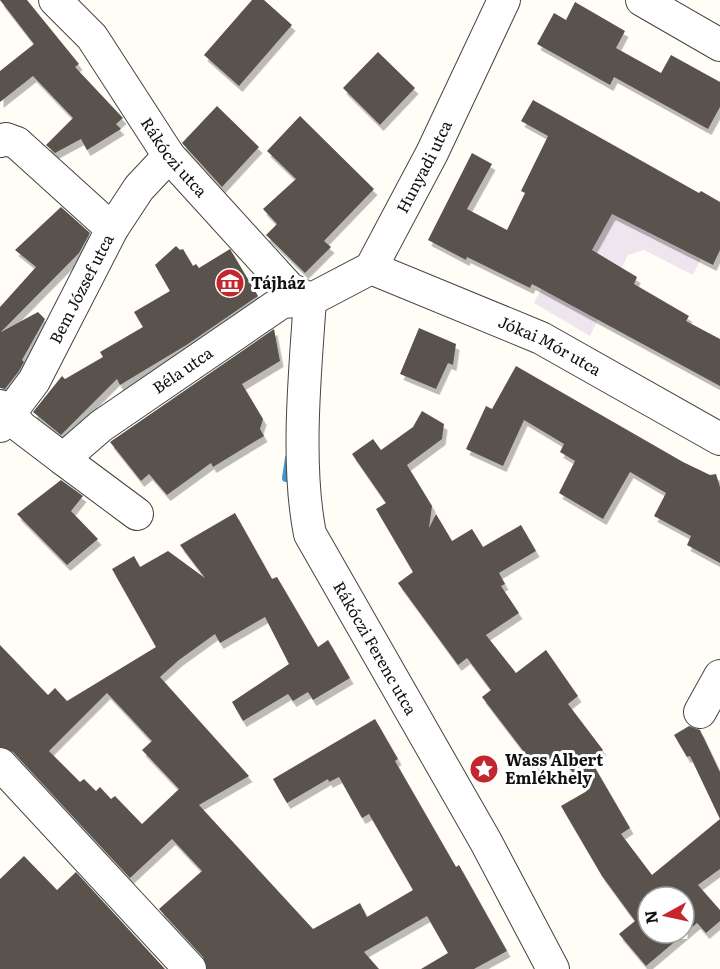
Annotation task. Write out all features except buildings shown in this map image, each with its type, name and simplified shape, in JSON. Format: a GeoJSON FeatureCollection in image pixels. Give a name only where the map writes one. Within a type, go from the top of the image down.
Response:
{"type":"FeatureCollection","features":[{"type":"Feature","properties":{"kind":"street","name":"Rákóczi utca"},"geometry":{"type":"LineString","coordinates":[[55,0],[92,37],[170,156],[289,288],[310,300]]}},
{"type":"Feature","properties":{"kind":"street","name":"Hunyadi utca"},"geometry":{"type":"LineString","coordinates":[[370,268],[432,153],[504,0]]}},
{"type":"Feature","properties":{"kind":"street"},"geometry":{"type":"LineString","coordinates":[[642,0],[720,45]]}},
{"type":"Feature","properties":{"kind":"street"},"geometry":{"type":"LineString","coordinates":[[0,141],[6,139],[17,143],[112,229]]}},
{"type":"Feature","properties":{"kind":"street","name":"Bem József utca"},"geometry":{"type":"LineString","coordinates":[[3,415],[34,381],[112,229],[139,188],[170,156]]}},
{"type":"Feature","properties":{"kind":"street"},"geometry":{"type":"LineString","coordinates":[[310,300],[370,268]]}},
{"type":"Feature","properties":{"kind":"street","name":"Jókai Mór utca"},"geometry":{"type":"LineString","coordinates":[[370,268],[542,338],[720,440]]}},
{"type":"Feature","properties":{"kind":"street","name":"Béla utca"},"geometry":{"type":"LineString","coordinates":[[63,459],[101,426],[282,302],[310,300]]}},
{"type":"Feature","properties":{"kind":"street","name":"Rákóczi Ferenc utca"},"geometry":{"type":"LineString","coordinates":[[310,300],[306,369],[304,495],[310,534],[486,842],[553,969]]}},
{"type":"Feature","properties":{"kind":"street"},"geometry":{"type":"LineString","coordinates":[[3,415],[137,514]]}},
{"type":"Feature","properties":{"kind":"street"},"geometry":{"type":"LineString","coordinates":[[700,712],[720,676]]}},
{"type":"Feature","properties":{"kind":"street"},"geometry":{"type":"LineString","coordinates":[[0,764],[190,969]]}},
{"type":"Feature","properties":{"kind":"shaded area"},"geometry":{"type":"Polygon","coordinates":[[[600,169],[715,230],[693,275],[644,250],[628,255],[590,336],[534,303],[576,223],[600,169]]]}},
{"type":"Feature","properties":{"kind":"waterway"},"geometry":{"type":"LineString","coordinates":[[286,478],[289,458]]}},
{"type":"Feature","properties":{"kind":"place","name":"Tájház"},"geometry":{"type":"Point","coordinates":[230,283]}},
{"type":"Feature","properties":{"kind":"place","name":"Wass Albert Emlékhely"},"geometry":{"type":"Point","coordinates":[484,769]}}]}
